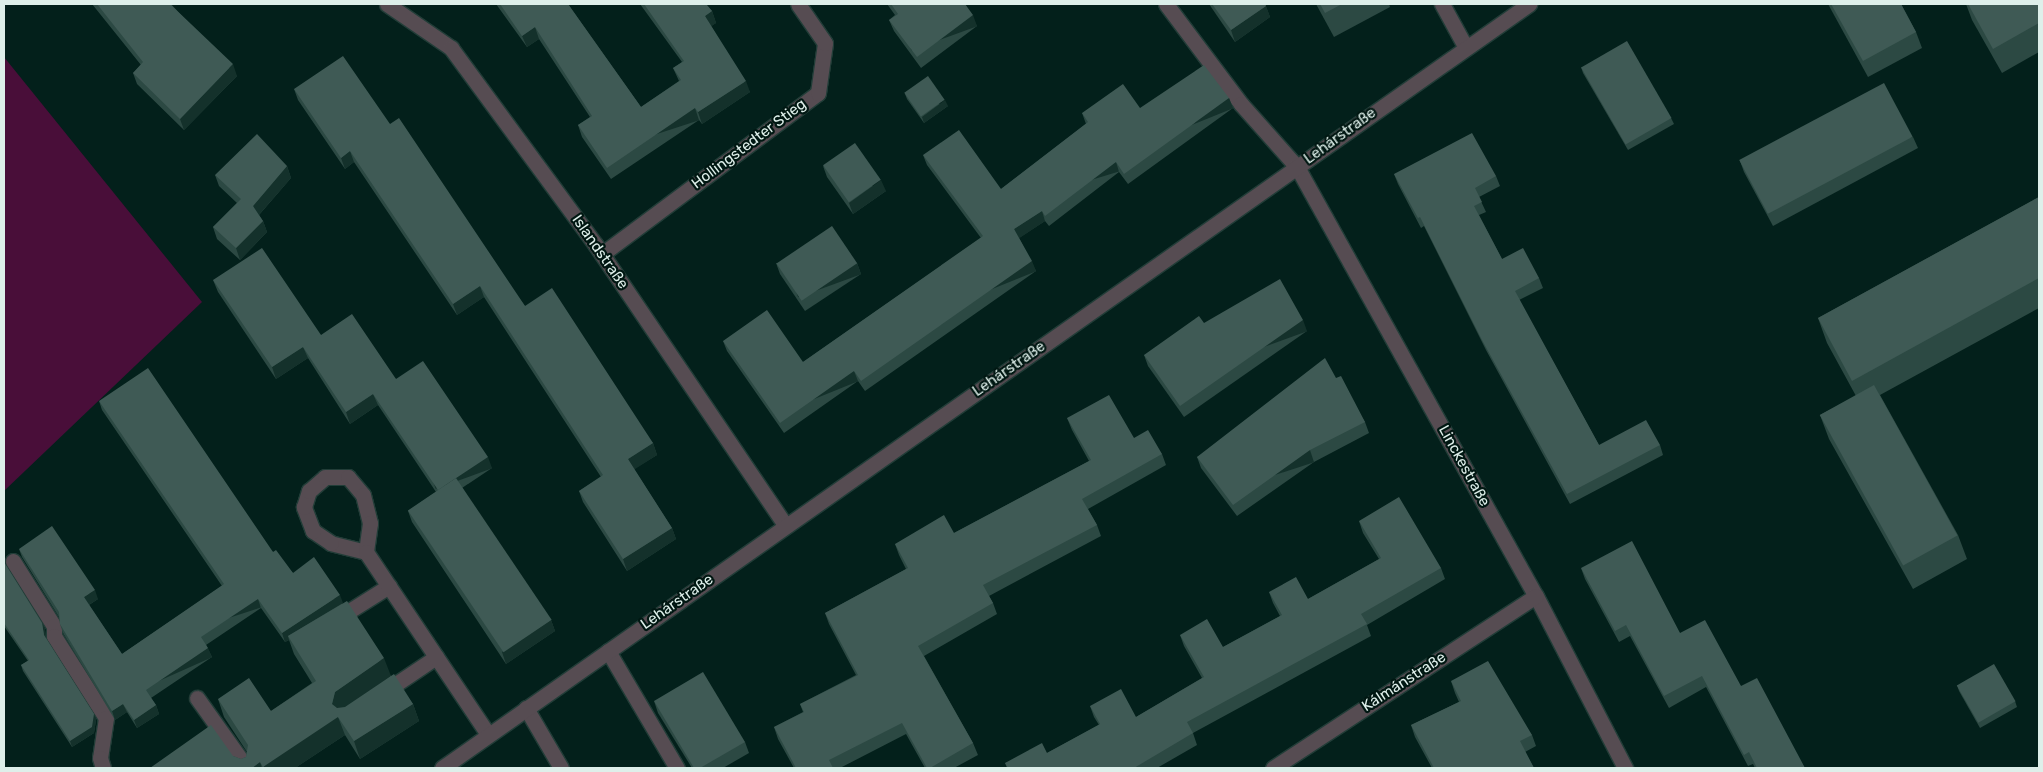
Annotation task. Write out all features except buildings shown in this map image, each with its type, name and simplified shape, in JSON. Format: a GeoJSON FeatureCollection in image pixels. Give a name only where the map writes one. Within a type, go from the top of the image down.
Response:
{"type":"FeatureCollection","features":[{"type":"Feature","properties":{"kind":"street","name":"Islandstraße"},"geometry":{"type":"LineString","coordinates":[[387,4],[451,48],[602,254],[786,525]]}},
{"type":"Feature","properties":{"kind":"street","name":"Hollingstedter Stieg"},"geometry":{"type":"LineString","coordinates":[[602,254],[818,93],[825,43],[798,4]]}},
{"type":"Feature","properties":{"kind":"street","name":"Linckestraße"},"geometry":{"type":"LineString","coordinates":[[1166,4],[1241,104],[1297,168],[1536,596],[1624,768]]}},
{"type":"Feature","properties":{"kind":"street"},"geometry":{"type":"LineString","coordinates":[[1442,4],[1465,46]]}},
{"type":"Feature","properties":{"kind":"street","name":"Lehárstraße"},"geometry":{"type":"LineString","coordinates":[[442,768],[1297,168],[1465,46],[1529,4]]}},
{"type":"Feature","properties":{"kind":"street"},"geometry":{"type":"LineString","coordinates":[[366,552],[370,523],[363,495],[348,477],[325,477],[309,491],[304,507],[314,531],[331,543],[366,552],[488,734]]}},
{"type":"Feature","properties":{"kind":"street"},"geometry":{"type":"LineString","coordinates":[[13,561],[54,626],[54,636],[106,718],[100,758],[103,768]]}},
{"type":"Feature","properties":{"kind":"street"},"geometry":{"type":"LineString","coordinates":[[318,631],[389,586]]}},
{"type":"Feature","properties":{"kind":"street","name":"Kálmánstraße"},"geometry":{"type":"LineString","coordinates":[[1273,768],[1536,596]]}},
{"type":"Feature","properties":{"kind":"street"},"geometry":{"type":"LineString","coordinates":[[608,651],[677,768]]}},
{"type":"Feature","properties":{"kind":"street"},"geometry":{"type":"LineString","coordinates":[[371,701],[436,657]]}},
{"type":"Feature","properties":{"kind":"street"},"geometry":{"type":"LineString","coordinates":[[197,698],[247,768]]}},
{"type":"Feature","properties":{"kind":"street"},"geometry":{"type":"LineString","coordinates":[[526,708],[561,768]]}},
{"type":"Feature","properties":{"kind":"shaded area"},"geometry":{"type":"Polygon","coordinates":[[[4,57],[202,302],[4,491],[4,57]]]}}]}
